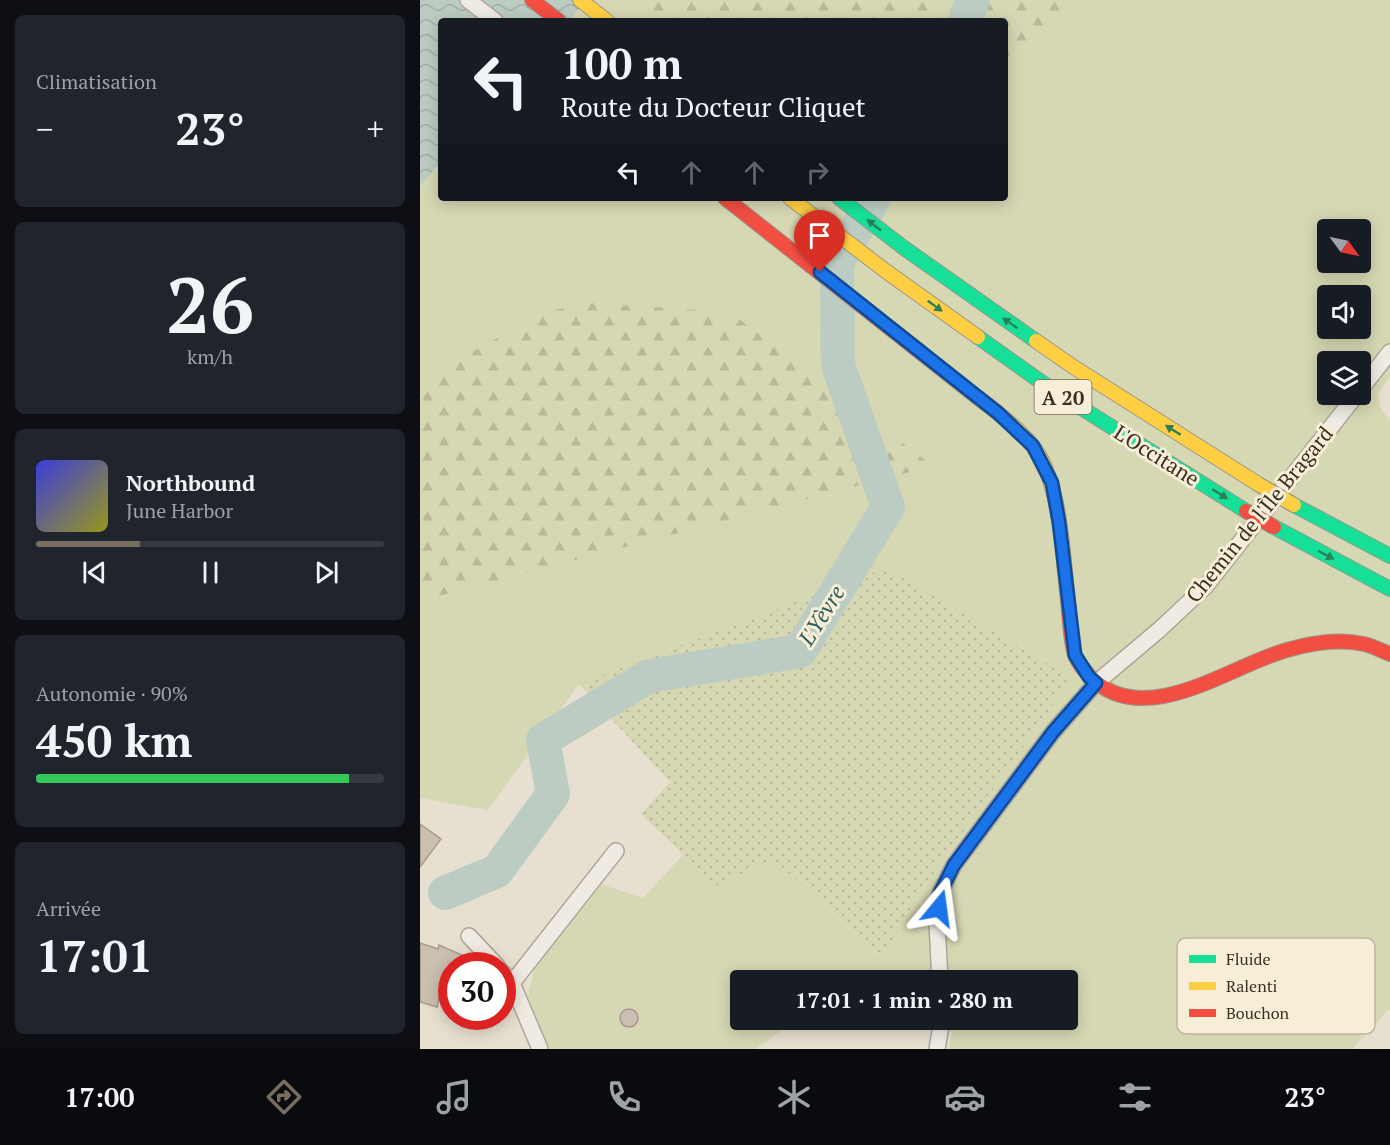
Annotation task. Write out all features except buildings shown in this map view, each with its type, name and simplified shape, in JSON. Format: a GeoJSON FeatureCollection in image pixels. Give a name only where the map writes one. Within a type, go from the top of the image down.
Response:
{"type":"FeatureCollection","features":[{"type":"Feature","properties":{"kind":"main road"},"geometry":{"type":"LineString","coordinates":[[532,0],[555,18]]}},
{"type":"Feature","properties":{"kind":"main road"},"geometry":{"type":"LineString","coordinates":[[580,0],[603,18]]}},
{"type":"Feature","properties":{"kind":"main road"},"geometry":{"type":"LineString","coordinates":[[729,201],[998,413],[1033,446],[1052,483],[1075,655],[1089,677],[1096,683],[1124,697],[1160,698],[1202,684],[1286,650],[1325,642],[1364,645],[1390,654]]}},
{"type":"Feature","properties":{"kind":"main road","name":"L'Occitane"},"geometry":{"type":"LineString","coordinates":[[793,201],[887,272],[1051,389],[1246,511],[1390,590]]}},
{"type":"Feature","properties":{"kind":"main road","name":"L'Occitane"},"geometry":{"type":"LineString","coordinates":[[843,201],[904,248],[1075,368],[1258,484],[1390,556]]}},
{"type":"Feature","properties":{"kind":"street"},"geometry":{"type":"LineString","coordinates":[[468,0],[491,18]]}},
{"type":"Feature","properties":{"kind":"street"},"geometry":{"type":"LineString","coordinates":[[1371,376],[1390,352]]}},
{"type":"Feature","properties":{"kind":"street","name":"Chemin de l'Île Bragard"},"geometry":{"type":"LineString","coordinates":[[939,970],[937,922],[940,893],[954,865],[1053,732],[1096,683],[1159,630],[1205,587],[1348,405]]}},
{"type":"Feature","properties":{"kind":"street"},"geometry":{"type":"LineString","coordinates":[[516,967],[616,851]]}},
{"type":"Feature","properties":{"kind":"street"},"geometry":{"type":"LineString","coordinates":[[469,936],[484,952]]}},
{"type":"Feature","properties":{"kind":"street"},"geometry":{"type":"LineString","coordinates":[[516,997],[540,1049]]}},
{"type":"Feature","properties":{"kind":"street"},"geometry":{"type":"LineString","coordinates":[[937,1049],[940,1030]]}},
{"type":"Feature","properties":{"kind":"green space"},"geometry":{"type":"Polygon","coordinates":[[[587,0],[1390,0],[1390,377],[1378,393],[1380,407],[1390,421],[1390,1011],[1388,1010],[1375,1024],[1375,938],[1177,938],[1177,1034],[1366,1034],[1353,1049],[949,1049],[952,1032],[945,1030],[1078,1030],[1078,970],[730,970],[730,1030],[783,1030],[755,1049],[549,1049],[528,996],[537,955],[597,883],[643,898],[683,855],[716,886],[773,859],[881,957],[925,885],[579,684],[488,810],[420,798],[420,186],[438,165],[438,201],[1008,201],[1008,18],[571,18],[587,0]]]}},
{"type":"Feature","properties":{"kind":"green space"},"geometry":{"type":"Polygon","coordinates":[[[640,0],[1084,0],[1033,37],[1008,63],[1008,18],[656,18],[641,7],[640,0]]]}},
{"type":"Feature","properties":{"kind":"green space"},"geometry":{"type":"Polygon","coordinates":[[[589,303],[730,312],[933,466],[420,601],[420,381],[544,312],[589,303]]]}},
{"type":"Feature","properties":{"kind":"green space"},"geometry":{"type":"Polygon","coordinates":[[[886,568],[1072,678],[925,885],[882,957],[773,859],[716,886],[641,814],[670,782],[579,684],[886,568]]]}},
{"type":"Feature","properties":{"kind":"water"},"geometry":{"type":"Polygon","coordinates":[[[420,0],[587,0],[571,18],[438,18],[438,165],[420,186],[420,0]]]}},
{"type":"Feature","properties":{"kind":"waterway","name":"L'Yèvre"},"geometry":{"type":"LineString","coordinates":[[966,18],[973,0]]}},
{"type":"Feature","properties":{"kind":"waterway","name":"L'Yèvre"},"geometry":{"type":"LineString","coordinates":[[445,893],[497,871],[553,794],[543,740],[649,676],[800,651],[888,507],[838,365],[837,263],[872,201]]}},
{"type":"Feature","properties":{"kind":"traffic: fast"},"geometry":{"type":"LineString","coordinates":[[843,201],[904,248],[1036,341]]}},
{"type":"Feature","properties":{"kind":"traffic: fast"},"geometry":{"type":"LineString","coordinates":[[978,337],[1051,389],[1246,511]]}},
{"type":"Feature","properties":{"kind":"traffic: fast"},"geometry":{"type":"LineString","coordinates":[[1294,505],[1390,556]]}},
{"type":"Feature","properties":{"kind":"traffic: fast"},"geometry":{"type":"LineString","coordinates":[[1274,527],[1390,589]]}},
{"type":"Feature","properties":{"kind":"traffic: slow"},"geometry":{"type":"LineString","coordinates":[[580,0],[603,18]]}},
{"type":"Feature","properties":{"kind":"traffic: slow"},"geometry":{"type":"LineString","coordinates":[[794,201],[978,337]]}},
{"type":"Feature","properties":{"kind":"traffic: slow"},"geometry":{"type":"LineString","coordinates":[[1036,341],[1258,484]]}},
{"type":"Feature","properties":{"kind":"traffic: slow"},"geometry":{"type":"LineString","coordinates":[[977,397],[1020,432],[1032,445],[1049,476],[1058,515],[1067,591]]}},
{"type":"Feature","properties":{"kind":"traffic: slow"},"geometry":{"type":"LineString","coordinates":[[1258,484],[1294,505]]}},
{"type":"Feature","properties":{"kind":"traffic: jam"},"geometry":{"type":"LineString","coordinates":[[532,0],[555,18]]}},
{"type":"Feature","properties":{"kind":"traffic: jam"},"geometry":{"type":"LineString","coordinates":[[729,201],[977,397]]}},
{"type":"Feature","properties":{"kind":"traffic: jam"},"geometry":{"type":"LineString","coordinates":[[1246,511],[1274,527]]}},
{"type":"Feature","properties":{"kind":"traffic: jam"},"geometry":{"type":"LineString","coordinates":[[1067,591],[1075,655],[1085,671],[1097,683],[1119,695],[1142,698],[1167,695],[1192,688],[1265,657],[1316,644],[1355,643],[1390,654]]}},
{"type":"Feature","properties":{"kind":"route"},"geometry":{"type":"LineString","coordinates":[[820,272],[998,413],[1033,446],[1052,483],[1075,655],[1089,677],[1096,683],[1053,732],[954,865],[940,893],[939,908]]}}]}
